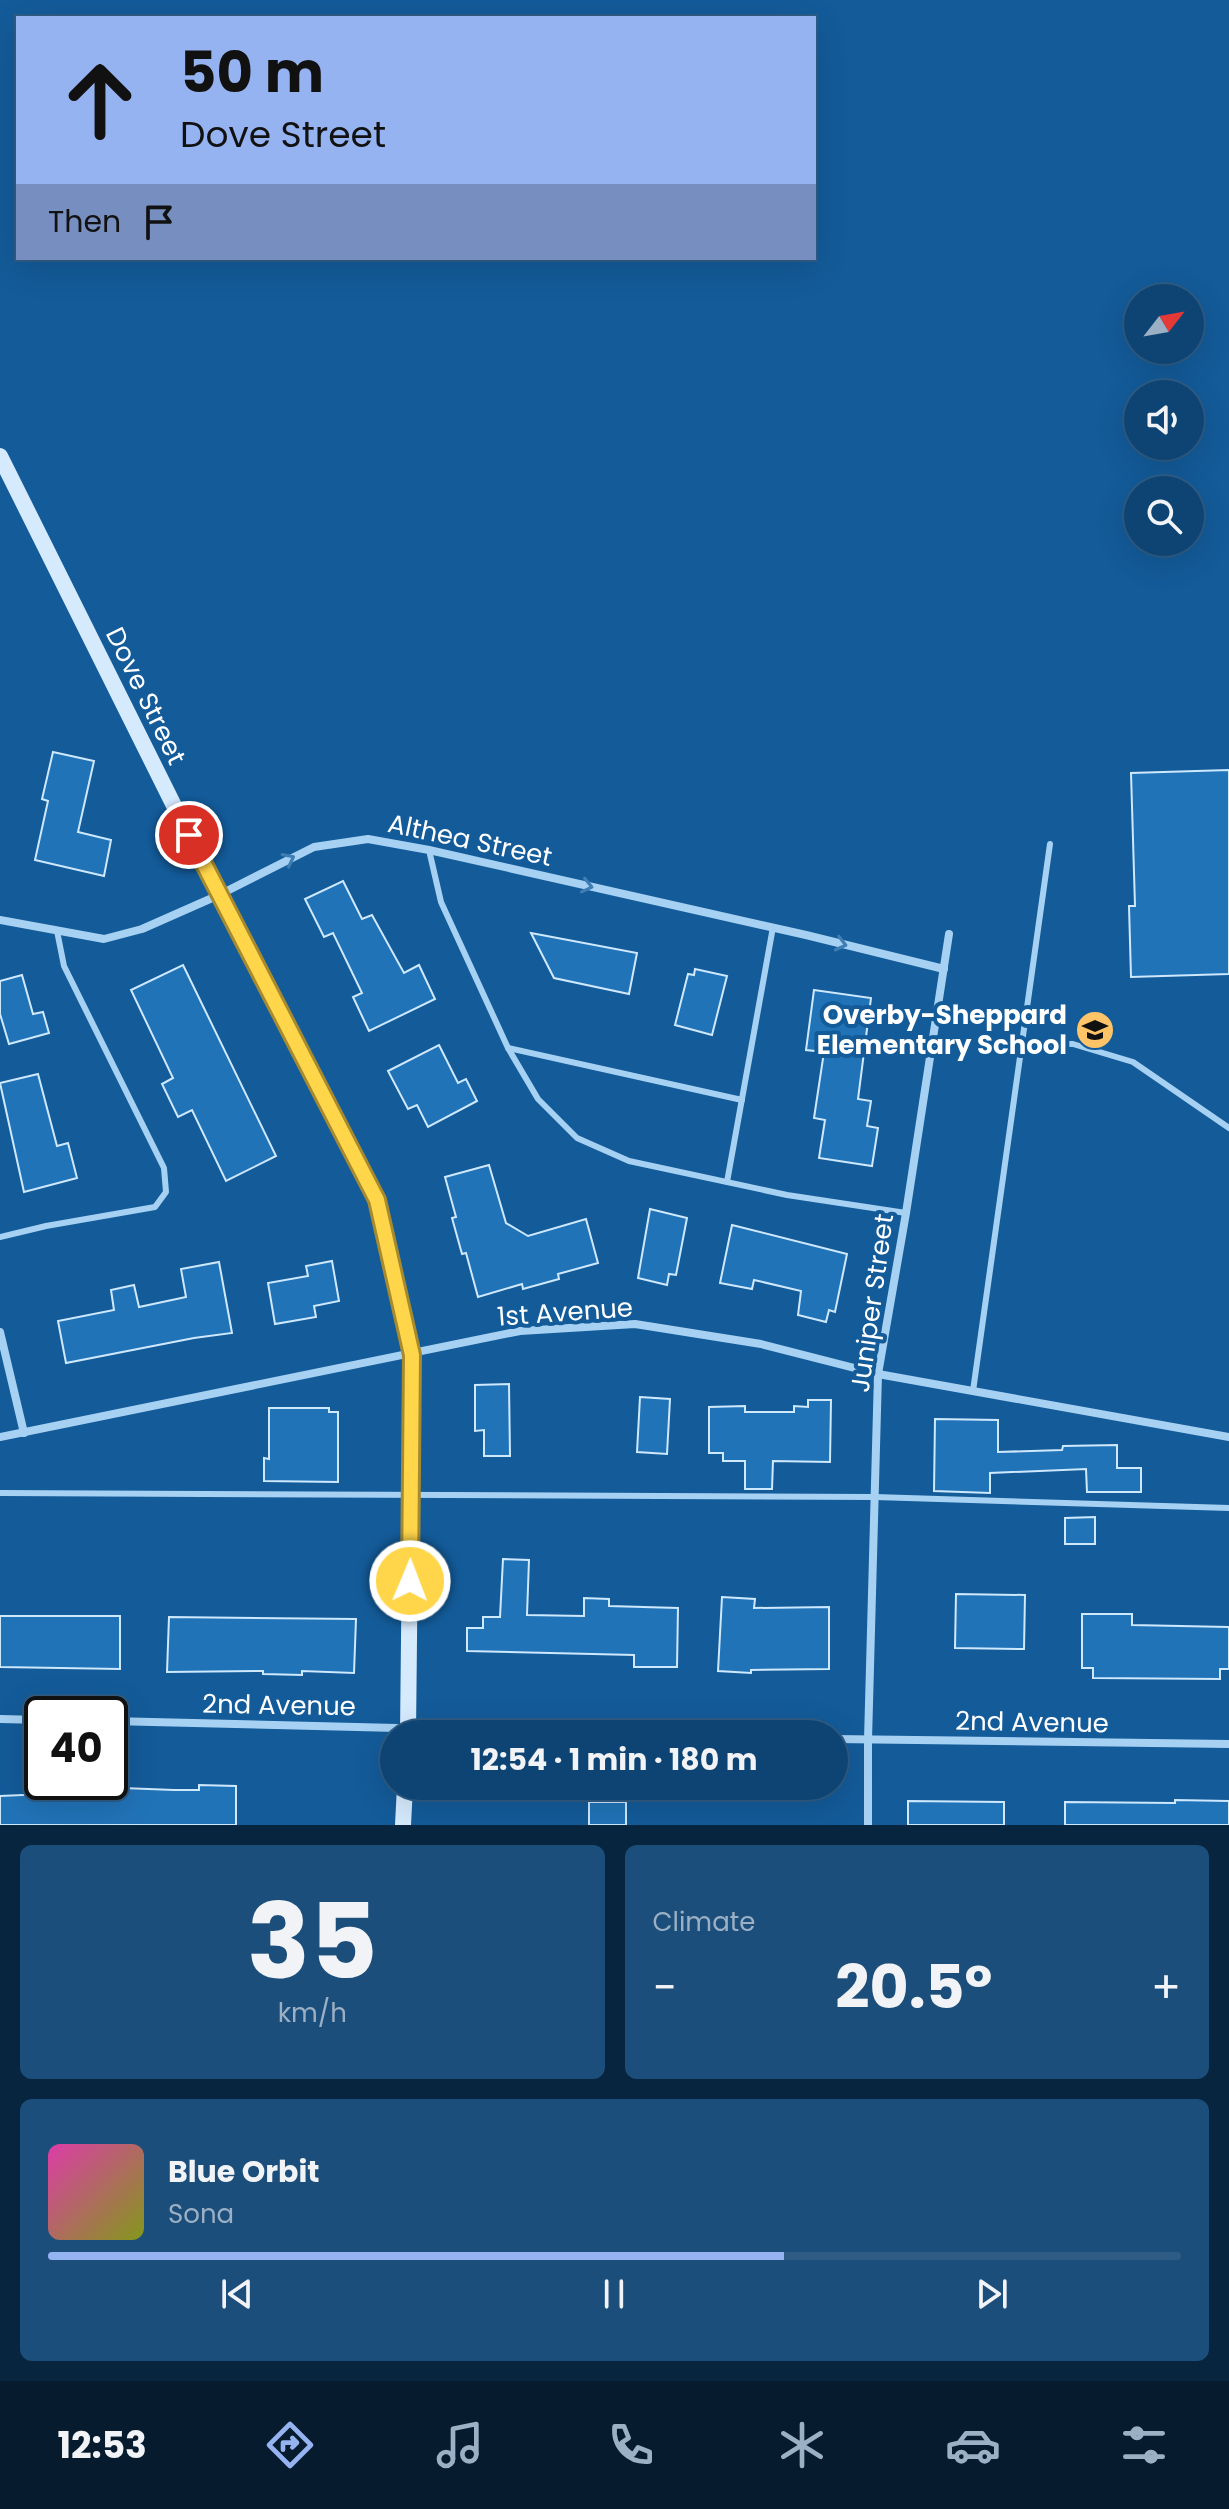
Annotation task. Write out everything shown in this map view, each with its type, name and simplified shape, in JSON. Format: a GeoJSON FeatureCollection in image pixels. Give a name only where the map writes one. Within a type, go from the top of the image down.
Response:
{"type":"FeatureCollection","features":[{"type":"Feature","properties":{"kind":"street","name":"Dove Street"},"geometry":{"type":"LineString","coordinates":[[0,456],[219,895],[377,1200],[412,1355],[408,1720]]}},
{"type":"Feature","properties":{"kind":"street","name":"Althea Street"},"geometry":{"type":"LineString","coordinates":[[0,920],[104,939],[142,929],[219,895],[314,847],[368,839],[773,927],[944,969]]}},
{"type":"Feature","properties":{"kind":"street","name":"Juniper Street"},"geometry":{"type":"LineString","coordinates":[[868,1825],[878,1374],[949,934]]}},
{"type":"Feature","properties":{"kind":"street","name":"1st Avenue"},"geometry":{"type":"LineString","coordinates":[[0,1437],[520,1331],[635,1324],[761,1344],[878,1374],[1229,1437]]}},
{"type":"Feature","properties":{"kind":"street"},"geometry":{"type":"LineString","coordinates":[[0,1332],[24,1433]]}},
{"type":"Feature","properties":{"kind":"street"},"geometry":{"type":"LineString","coordinates":[[0,1719],[24,1720]]}},
{"type":"Feature","properties":{"kind":"street","name":"2nd Avenue"},"geometry":{"type":"LineString","coordinates":[[128,1722],[380,1730]]}},
{"type":"Feature","properties":{"kind":"street","name":"2nd Avenue"},"geometry":{"type":"LineString","coordinates":[[848,1739],[1229,1744]]}},
{"type":"Feature","properties":{"kind":"street"},"geometry":{"type":"LineString","coordinates":[[403,1825],[404,1800]]}},
{"type":"Feature","properties":{"kind":"lane"},"geometry":{"type":"LineString","coordinates":[[973,1391],[1050,844]]}},
{"type":"Feature","properties":{"kind":"lane"},"geometry":{"type":"LineString","coordinates":[[429,850],[441,902],[508,1048],[538,1099],[577,1138],[629,1161],[787,1195],[906,1213]]}},
{"type":"Feature","properties":{"kind":"lane"},"geometry":{"type":"LineString","coordinates":[[727,1182],[773,927]]}},
{"type":"Feature","properties":{"kind":"lane"},"geometry":{"type":"LineString","coordinates":[[0,1237],[155,1207],[166,1192],[164,1168],[64,966],[57,931]]}},
{"type":"Feature","properties":{"kind":"lane"},"geometry":{"type":"LineString","coordinates":[[1020,1043],[1073,1044],[1133,1062],[1229,1128]]}},
{"type":"Feature","properties":{"kind":"lane"},"geometry":{"type":"LineString","coordinates":[[508,1048],[742,1100]]}},
{"type":"Feature","properties":{"kind":"lane"},"geometry":{"type":"LineString","coordinates":[[0,1493],[875,1497],[1229,1508]]}},
{"type":"Feature","properties":{"kind":"building"},"geometry":{"type":"Polygon","coordinates":[[[53,752],[94,761],[78,832],[111,840],[104,876],[35,860],[48,801],[42,799],[53,752]]]}},
{"type":"Feature","properties":{"kind":"building"},"geometry":{"type":"Polygon","coordinates":[[[1229,770],[1229,974],[1131,977],[1129,906],[1135,906],[1131,773],[1229,770]]]}},
{"type":"Feature","properties":{"kind":"building"},"geometry":{"type":"Polygon","coordinates":[[[343,881],[362,919],[372,915],[404,973],[419,965],[435,999],[369,1031],[353,997],[362,993],[333,933],[324,937],[305,899],[343,881]]]}},
{"type":"Feature","properties":{"kind":"building"},"geometry":{"type":"Polygon","coordinates":[[[531,933],[637,953],[629,994],[554,978],[531,933]]]}},
{"type":"Feature","properties":{"kind":"building"},"geometry":{"type":"Polygon","coordinates":[[[183,965],[276,1156],[226,1181],[192,1110],[178,1117],[162,1084],[173,1078],[131,990],[183,965]]]}},
{"type":"Feature","properties":{"kind":"building"},"geometry":{"type":"Polygon","coordinates":[[[695,969],[727,976],[712,1035],[675,1025],[688,974],[694,975],[695,969]]]}},
{"type":"Feature","properties":{"kind":"building"},"geometry":{"type":"Polygon","coordinates":[[[22,975],[33,1014],[43,1012],[49,1033],[9,1044],[0,1014],[0,981],[22,975]]]}},
{"type":"Feature","properties":{"kind":"building"},"geometry":{"type":"Polygon","coordinates":[[[814,990],[871,998],[858,1099],[871,1101],[867,1126],[878,1128],[872,1166],[819,1158],[825,1120],[814,1118],[824,1052],[806,1050],[814,990]]]}},
{"type":"Feature","properties":{"kind":"building"},"geometry":{"type":"Polygon","coordinates":[[[439,1045],[458,1083],[466,1079],[477,1101],[428,1127],[417,1105],[408,1109],[388,1071],[439,1045]]]}},
{"type":"Feature","properties":{"kind":"building"},"geometry":{"type":"Polygon","coordinates":[[[38,1074],[57,1146],[68,1143],[77,1178],[24,1192],[0,1083],[38,1074]]]}},
{"type":"Feature","properties":{"kind":"building"},"geometry":{"type":"Polygon","coordinates":[[[489,1165],[506,1223],[528,1236],[586,1219],[598,1263],[558,1274],[559,1279],[523,1289],[522,1284],[478,1297],[452,1218],[456,1217],[445,1177],[489,1165]]]}},
{"type":"Feature","properties":{"kind":"building"},"geometry":{"type":"Polygon","coordinates":[[[650,1209],[687,1218],[676,1275],[669,1274],[667,1285],[638,1278],[650,1209]]]}},
{"type":"Feature","properties":{"kind":"building"},"geometry":{"type":"Polygon","coordinates":[[[732,1225],[847,1254],[835,1312],[829,1310],[826,1322],[798,1315],[801,1291],[754,1280],[752,1289],[720,1283],[732,1225]]]}},
{"type":"Feature","properties":{"kind":"building"},"geometry":{"type":"Polygon","coordinates":[[[332,1261],[339,1301],[314,1306],[316,1317],[275,1324],[268,1283],[308,1276],[306,1266],[332,1261]]]}},
{"type":"Feature","properties":{"kind":"building"},"geometry":{"type":"Polygon","coordinates":[[[219,1262],[232,1333],[66,1363],[58,1321],[114,1310],[111,1290],[134,1285],[139,1307],[186,1297],[181,1269],[219,1262]]]}},
{"type":"Feature","properties":{"kind":"building"},"geometry":{"type":"Polygon","coordinates":[[[509,1384],[510,1456],[484,1456],[484,1430],[475,1431],[475,1385],[509,1384]]]}},
{"type":"Feature","properties":{"kind":"building"},"geometry":{"type":"Polygon","coordinates":[[[640,1397],[670,1399],[667,1454],[637,1452],[640,1397]]]}},
{"type":"Feature","properties":{"kind":"building"},"geometry":{"type":"Polygon","coordinates":[[[808,1400],[831,1400],[830,1462],[773,1461],[772,1489],[745,1489],[745,1461],[723,1461],[723,1453],[709,1453],[709,1407],[745,1406],[745,1412],[794,1412],[794,1406],[808,1407],[808,1400]]]}},
{"type":"Feature","properties":{"kind":"building"},"geometry":{"type":"Polygon","coordinates":[[[269,1408],[329,1408],[329,1412],[338,1412],[338,1482],[264,1481],[264,1458],[269,1459],[269,1408]]]}},
{"type":"Feature","properties":{"kind":"building"},"geometry":{"type":"Polygon","coordinates":[[[935,1419],[998,1420],[998,1452],[1117,1445],[1117,1468],[1141,1468],[1141,1492],[1087,1492],[1086,1469],[990,1473],[990,1493],[934,1491],[935,1419]]]}},
{"type":"Feature","properties":{"kind":"building"},"geometry":{"type":"Polygon","coordinates":[[[1095,1517],[1095,1544],[1065,1544],[1065,1518],[1095,1517]]]}},
{"type":"Feature","properties":{"kind":"building"},"geometry":{"type":"Polygon","coordinates":[[[503,1559],[529,1560],[527,1615],[584,1616],[584,1598],[609,1599],[609,1606],[678,1608],[677,1667],[634,1667],[634,1655],[467,1651],[467,1628],[483,1628],[483,1617],[500,1617],[503,1559]]]}},
{"type":"Feature","properties":{"kind":"building"},"geometry":{"type":"Polygon","coordinates":[[[956,1594],[1025,1595],[1024,1649],[955,1648],[956,1594]]]}},
{"type":"Feature","properties":{"kind":"building"},"geometry":{"type":"Polygon","coordinates":[[[722,1597],[755,1599],[754,1608],[829,1607],[829,1669],[751,1670],[751,1673],[718,1671],[722,1597]]]}},
{"type":"Feature","properties":{"kind":"building"},"geometry":{"type":"Polygon","coordinates":[[[1082,1614],[1132,1614],[1132,1625],[1229,1627],[1229,1669],[1220,1669],[1220,1679],[1093,1678],[1093,1668],[1082,1668],[1082,1614]]]}},
{"type":"Feature","properties":{"kind":"building"},"geometry":{"type":"Polygon","coordinates":[[[0,1616],[120,1616],[120,1669],[0,1667],[0,1616]]]}},
{"type":"Feature","properties":{"kind":"building"},"geometry":{"type":"Polygon","coordinates":[[[169,1617],[356,1619],[354,1673],[167,1672],[169,1617]]]}},
{"type":"Feature","properties":{"kind":"building"},"geometry":{"type":"Polygon","coordinates":[[[199,1785],[236,1786],[236,1825],[0,1825],[0,1796],[24,1795],[24,1800],[128,1800],[128,1788],[199,1790],[199,1785]]]}},
{"type":"Feature","properties":{"kind":"building"},"geometry":{"type":"Polygon","coordinates":[[[1175,1800],[1229,1801],[1229,1825],[1065,1825],[1065,1802],[1175,1803],[1175,1800]]]}},
{"type":"Feature","properties":{"kind":"building"},"geometry":{"type":"Polygon","coordinates":[[[908,1801],[1004,1802],[1004,1825],[908,1825],[908,1801]]]}},
{"type":"Feature","properties":{"kind":"building"},"geometry":{"type":"Polygon","coordinates":[[[589,1802],[626,1802],[626,1825],[589,1825],[589,1802]]]}},
{"type":"Feature","properties":{"kind":"place","name":"Overby-Sheppard Elementary School"},"geometry":{"type":"Point","coordinates":[1095,1030]}},
{"type":"Feature","properties":{"kind":"route"},"geometry":{"type":"LineString","coordinates":[[189,835],[377,1200],[412,1355],[410,1581]]}}]}
